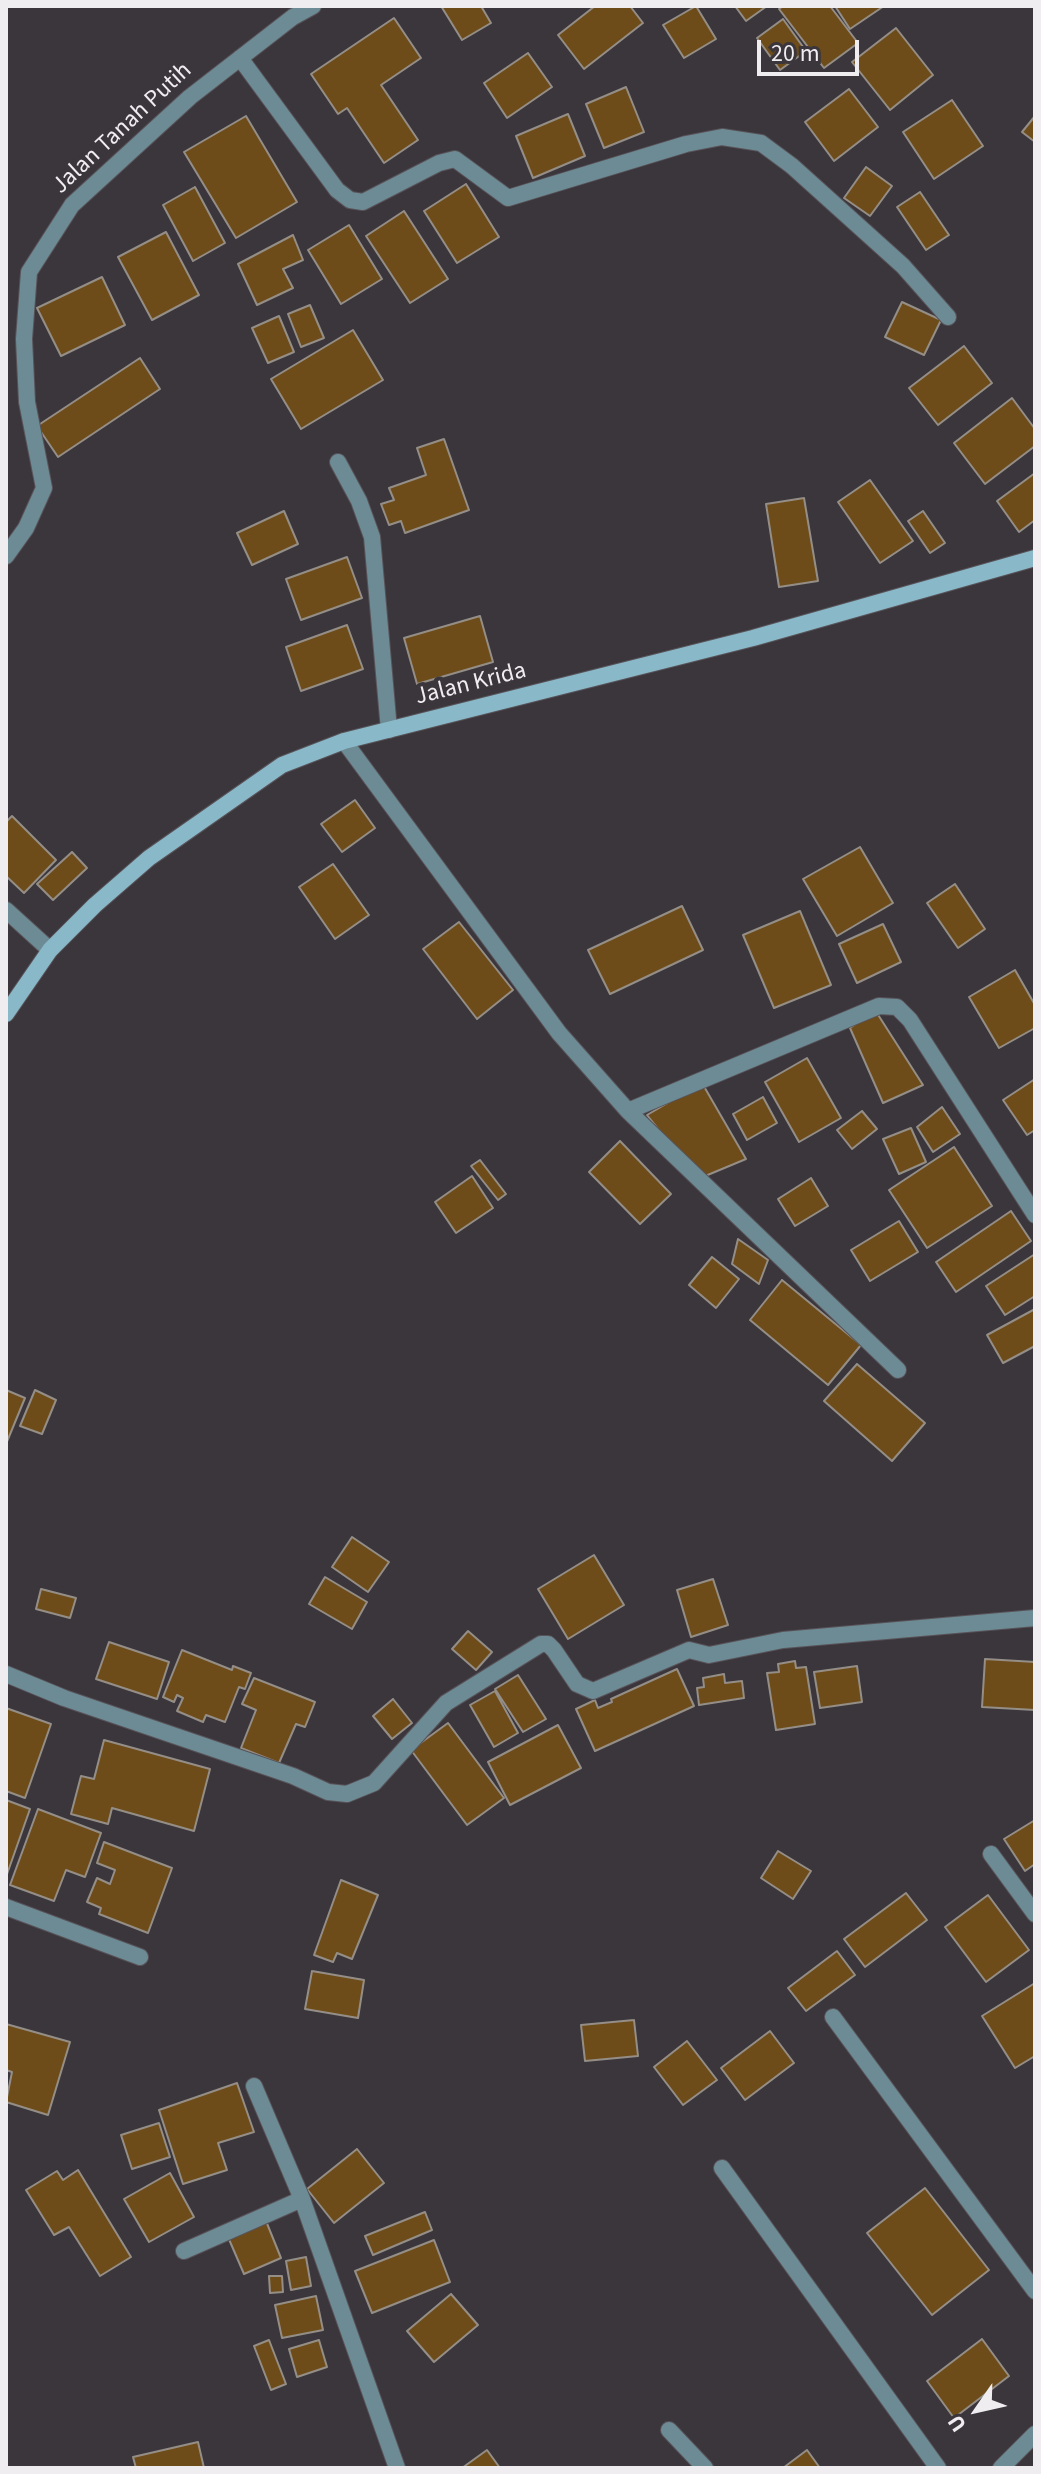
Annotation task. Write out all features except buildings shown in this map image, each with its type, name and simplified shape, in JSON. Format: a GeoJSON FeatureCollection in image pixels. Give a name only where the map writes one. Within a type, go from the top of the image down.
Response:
{"type":"FeatureCollection","features":[{"type":"Feature","properties":{"kind":"street","name":"Jalan Tanah Putih"},"geometry":{"type":"LineString","coordinates":[[6,556],[26,528],[44,488],[27,402],[24,339],[29,272],[72,205],[190,97],[313,6]]}},
{"type":"Feature","properties":{"kind":"street"},"geometry":{"type":"LineString","coordinates":[[240,58],[337,190],[350,200],[363,202],[439,163],[455,159],[508,198],[686,144],[722,137],[761,143],[792,166],[903,266],[948,317]]}},
{"type":"Feature","properties":{"kind":"street"},"geometry":{"type":"LineString","coordinates":[[338,462],[359,501],[372,537],[389,730]]}},
{"type":"Feature","properties":{"kind":"street","name":"Jalan Krida"},"geometry":{"type":"LineString","coordinates":[[6,1014],[50,950],[149,858],[282,765],[344,741],[753,638],[1035,558]]}},
{"type":"Feature","properties":{"kind":"street"},"geometry":{"type":"LineString","coordinates":[[344,741],[559,1033],[628,1111],[898,1370]]}},
{"type":"Feature","properties":{"kind":"street"},"geometry":{"type":"LineString","coordinates":[[6,910],[50,950]]}},
{"type":"Feature","properties":{"kind":"street"},"geometry":{"type":"LineString","coordinates":[[628,1111],[879,1006],[897,1007],[910,1020],[1035,1215]]}},
{"type":"Feature","properties":{"kind":"street"},"geometry":{"type":"LineString","coordinates":[[6,1674],[64,1698],[293,1776],[328,1792],[358,1792],[374,1783],[446,1703],[541,1644],[548,1644],[554,1650],[577,1684],[593,1691],[689,1650],[709,1655],[783,1640],[1035,1618]]}},
{"type":"Feature","properties":{"kind":"street"},"geometry":{"type":"LineString","coordinates":[[991,1854],[1035,1914]]}},
{"type":"Feature","properties":{"kind":"street"},"geometry":{"type":"LineString","coordinates":[[6,1907],[140,1957]]}},
{"type":"Feature","properties":{"kind":"street"},"geometry":{"type":"LineString","coordinates":[[833,2017],[1035,2291]]}},
{"type":"Feature","properties":{"kind":"street"},"geometry":{"type":"LineString","coordinates":[[254,2086],[302,2199],[397,2468]]}},
{"type":"Feature","properties":{"kind":"street"},"geometry":{"type":"LineString","coordinates":[[722,2168],[938,2468]]}},
{"type":"Feature","properties":{"kind":"street"},"geometry":{"type":"LineString","coordinates":[[184,2251],[302,2199]]}},
{"type":"Feature","properties":{"kind":"street"},"geometry":{"type":"LineString","coordinates":[[669,2430],[705,2468]]}},
{"type":"Feature","properties":{"kind":"street"},"geometry":{"type":"LineString","coordinates":[[1001,2468],[1035,2434]]}}]}
